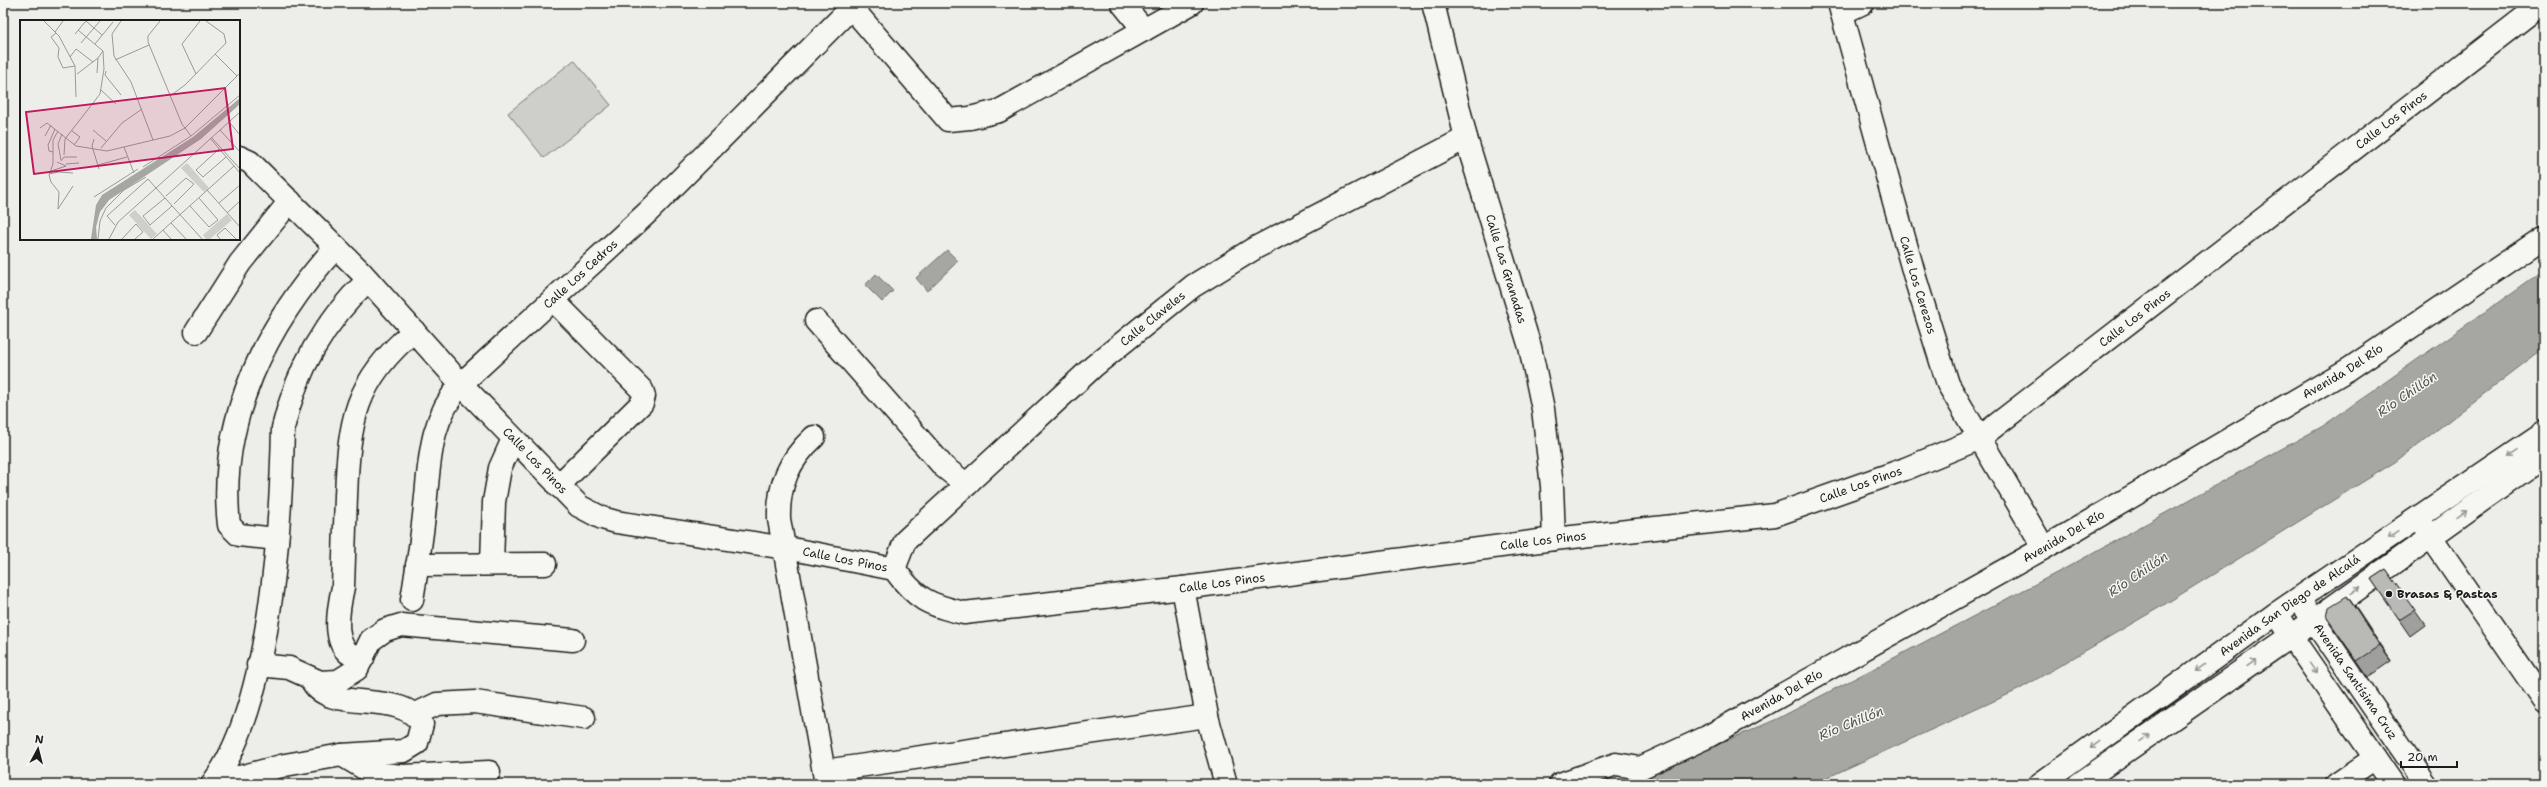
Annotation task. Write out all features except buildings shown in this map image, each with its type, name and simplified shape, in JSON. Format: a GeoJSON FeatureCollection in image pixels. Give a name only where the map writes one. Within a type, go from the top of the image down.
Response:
{"type":"FeatureCollection","features":[{"type":"Feature","properties":{"kind":"street"},"geometry":{"type":"LineString","coordinates":[[1122,3],[1144,30]]}},
{"type":"Feature","properties":{"kind":"street"},"geometry":{"type":"LineString","coordinates":[[854,6],[948,120],[970,118],[999,112],[1192,3]]}},
{"type":"Feature","properties":{"kind":"street","name":"Calle Las Granadas"},"geometry":{"type":"LineString","coordinates":[[1433,3],[1466,138],[1530,347],[1543,409],[1552,486],[1554,539]]}},
{"type":"Feature","properties":{"kind":"street"},"geometry":{"type":"LineString","coordinates":[[1841,8],[1863,3]]}},
{"type":"Feature","properties":{"kind":"street","name":"Calle Los Pinos"},"geometry":{"type":"LineString","coordinates":[[240,157],[250,162],[336,247],[368,280],[461,384],[558,486],[589,512],[616,522],[784,548],[894,569],[914,593],[934,606],[964,613],[1183,588],[1554,539],[1775,515],[1905,469],[1978,439],[2543,3]]}},
{"type":"Feature","properties":{"kind":"street","name":"Calle Los Cedros"},"geometry":{"type":"LineString","coordinates":[[412,600],[418,565],[429,458],[439,417],[450,396],[461,384],[648,212],[854,6]]}},
{"type":"Feature","properties":{"kind":"street","name":"Calle Los Cerezos"},"geometry":{"type":"LineString","coordinates":[[1841,8],[1916,281],[1948,384],[1978,439],[2044,548]]}},
{"type":"Feature","properties":{"kind":"street","name":"Calle Claveles"},"geometry":{"type":"LineString","coordinates":[[894,569],[905,542],[1094,366],[1193,286],[1255,248],[1466,138]]}},
{"type":"Feature","properties":{"kind":"street"},"geometry":{"type":"LineString","coordinates":[[196,332],[240,263],[290,202]]}},
{"type":"Feature","properties":{"kind":"street","name":"Avenida Del Río"},"geometry":{"type":"LineString","coordinates":[[1560,784],[1616,764],[1640,768],[1707,738],[2044,548],[2349,370],[2544,237]]}},
{"type":"Feature","properties":{"kind":"street"},"geometry":{"type":"LineString","coordinates":[[277,540],[239,534],[229,525],[226,485],[231,439],[245,394],[264,349],[297,294],[336,247]]}},
{"type":"Feature","properties":{"kind":"street"},"geometry":{"type":"LineString","coordinates":[[215,780],[242,722],[258,665],[277,540],[283,428],[295,387],[306,361],[324,329],[342,306],[368,280]]}},
{"type":"Feature","properties":{"kind":"street"},"geometry":{"type":"LineString","coordinates":[[553,300],[642,390],[644,396],[642,403],[558,486]]}},
{"type":"Feature","properties":{"kind":"street"},"geometry":{"type":"LineString","coordinates":[[816,321],[944,468],[967,485]]}},
{"type":"Feature","properties":{"kind":"street"},"geometry":{"type":"LineString","coordinates":[[363,658],[349,655],[344,650],[339,631],[340,603],[343,588],[348,444],[357,408],[373,375],[394,349],[414,331]]}},
{"type":"Feature","properties":{"kind":"street","name":"Avenida San Diego de Alcalá"},"geometry":{"type":"LineString","coordinates":[[2040,784],[2277,613],[2544,432]]}},
{"type":"Feature","properties":{"kind":"street"},"geometry":{"type":"LineString","coordinates":[[492,564],[494,502],[500,468],[513,438]]}},
{"type":"Feature","properties":{"kind":"street"},"geometry":{"type":"LineString","coordinates":[[814,438],[796,455],[790,465],[780,490],[779,519],[825,777],[1207,716]]}},
{"type":"Feature","properties":{"kind":"street","name":"Avenida San Diego de Alcalá"},"geometry":{"type":"LineString","coordinates":[[2079,784],[2313,621],[2544,456]]}},
{"type":"Feature","properties":{"kind":"street"},"geometry":{"type":"LineString","coordinates":[[2418,518],[2432,535],[2544,702]]}},
{"type":"Feature","properties":{"kind":"street"},"geometry":{"type":"LineString","coordinates":[[418,565],[545,564]]}},
{"type":"Feature","properties":{"kind":"street"},"geometry":{"type":"LineString","coordinates":[[1183,588],[1207,716],[1226,784]]}},
{"type":"Feature","properties":{"kind":"street","name":"Avenida Santísima Cruz"},"geometry":{"type":"LineString","coordinates":[[2299,599],[2426,784]]}},
{"type":"Feature","properties":{"kind":"street"},"geometry":{"type":"LineString","coordinates":[[2277,613],[2291,636],[2393,784]]}},
{"type":"Feature","properties":{"kind":"street"},"geometry":{"type":"LineString","coordinates":[[258,665],[289,668],[311,679],[330,682],[346,678],[357,669],[371,640],[385,630],[401,625],[573,640]]}},
{"type":"Feature","properties":{"kind":"street"},"geometry":{"type":"LineString","coordinates":[[215,780],[240,777],[285,765],[342,755],[404,751],[417,743],[421,733],[422,724],[416,714],[403,707],[329,696],[315,688],[311,679]]}},
{"type":"Feature","properties":{"kind":"street"},"geometry":{"type":"LineString","coordinates":[[416,714],[437,704],[475,702],[584,718]]}},
{"type":"Feature","properties":{"kind":"street"},"geometry":{"type":"LineString","coordinates":[[342,755],[372,773],[403,776],[489,772]]}},
{"type":"Feature","properties":{"kind":"street"},"geometry":{"type":"LineString","coordinates":[[2337,784],[2375,758]]}},
{"type":"Feature","properties":{"kind":"shaded area"},"geometry":{"type":"Polygon","coordinates":[[[574,60],[611,105],[544,158],[508,113],[574,60]]]}},
{"type":"Feature","properties":{"kind":"water"},"geometry":{"type":"Polygon","coordinates":[[[947,250],[958,261],[927,291],[916,278],[947,250]]]}},
{"type":"Feature","properties":{"kind":"water","name":"Río Chillón"},"geometry":{"type":"Polygon","coordinates":[[[2544,270],[2544,348],[2395,462],[2162,606],[2018,690],[1813,784],[1625,784],[1777,719],[2064,569],[2323,426],[2544,270]]]}},
{"type":"Feature","properties":{"kind":"water"},"geometry":{"type":"Polygon","coordinates":[[[876,274],[893,291],[882,302],[865,285],[876,274]]]}},
{"type":"Feature","properties":{"kind":"place","name":"Brasas & Pastas"},"geometry":{"type":"Point","coordinates":[2389,594]}}]}
